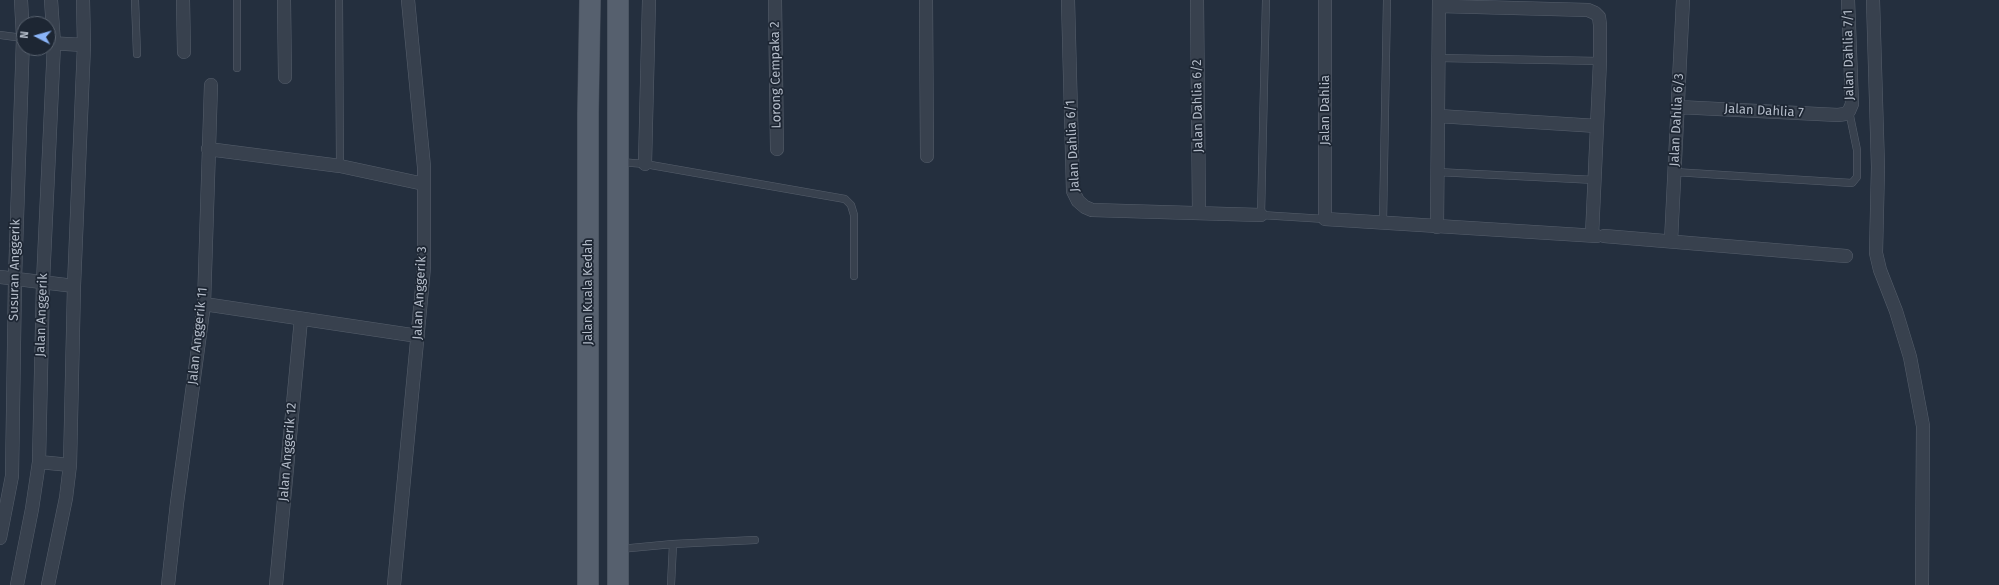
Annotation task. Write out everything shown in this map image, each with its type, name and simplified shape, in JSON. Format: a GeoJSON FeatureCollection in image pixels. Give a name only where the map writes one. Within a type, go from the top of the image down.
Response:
{"type":"FeatureCollection","features":[{"type":"Feature","properties":{"kind":"main road","name":"Jalan Kuala Kedah"},"geometry":{"type":"LineString","coordinates":[[588,585],[588,113],[590,0]]}},
{"type":"Feature","properties":{"kind":"main road"},"geometry":{"type":"LineString","coordinates":[[618,0],[618,585]]}},
{"type":"Feature","properties":{"kind":"main road"},"geometry":{"type":"LineString","coordinates":[[588,113],[618,113]]}},
{"type":"Feature","properties":{"kind":"street","name":"Susuran Anggerik"},"geometry":{"type":"LineString","coordinates":[[21,0],[22,16]]}},
{"type":"Feature","properties":{"kind":"street","name":"Jalan Anggerik"},"geometry":{"type":"LineString","coordinates":[[51,0],[51,16]]}},
{"type":"Feature","properties":{"kind":"street"},"geometry":{"type":"LineString","coordinates":[[48,585],[66,498],[70,465],[74,286],[84,45],[83,0]]}},
{"type":"Feature","properties":{"kind":"street"},"geometry":{"type":"LineString","coordinates":[[183,0],[184,52]]}},
{"type":"Feature","properties":{"kind":"street"},"geometry":{"type":"LineString","coordinates":[[284,0],[285,77]]}},
{"type":"Feature","properties":{"kind":"street","name":"Jalan Anggerik 3"},"geometry":{"type":"LineString","coordinates":[[394,585],[424,267],[424,167],[408,0]]}},
{"type":"Feature","properties":{"kind":"street"},"geometry":{"type":"LineString","coordinates":[[645,164],[649,0]]}},
{"type":"Feature","properties":{"kind":"street","name":"Lorong Cempaka 2"},"geometry":{"type":"LineString","coordinates":[[775,0],[777,149]]}},
{"type":"Feature","properties":{"kind":"street"},"geometry":{"type":"LineString","coordinates":[[926,0],[927,156]]}},
{"type":"Feature","properties":{"kind":"street","name":"Jalan Dahlia 6/1"},"geometry":{"type":"LineString","coordinates":[[1068,0],[1073,191],[1078,201],[1085,207],[1092,210],[1261,215]]}},
{"type":"Feature","properties":{"kind":"street","name":"Jalan Dahlia 6/2"},"geometry":{"type":"LineString","coordinates":[[1197,0],[1199,213]]}},
{"type":"Feature","properties":{"kind":"street","name":"Jalan Dahlia"},"geometry":{"type":"LineString","coordinates":[[1324,0],[1325,219]]}},
{"type":"Feature","properties":{"kind":"street","name":"Jalan Dahlia 6/3"},"geometry":{"type":"LineString","coordinates":[[1671,241],[1684,0]]}},
{"type":"Feature","properties":{"kind":"street","name":"Jalan Dahlia 7/1"},"geometry":{"type":"LineString","coordinates":[[1848,0],[1852,95],[1849,111]]}},
{"type":"Feature","properties":{"kind":"street"},"geometry":{"type":"LineString","coordinates":[[1873,0],[1878,167],[1876,253],[1880,270],[1896,311],[1910,357],[1920,402],[1923,426],[1922,585]]}},
{"type":"Feature","properties":{"kind":"street"},"geometry":{"type":"LineString","coordinates":[[1437,227],[1439,3],[1588,10],[1595,12],[1599,17],[1600,25],[1595,180],[1598,236]]}},
{"type":"Feature","properties":{"kind":"street"},"geometry":{"type":"LineString","coordinates":[[56,43],[84,45]]}},
{"type":"Feature","properties":{"kind":"street","name":"Susuran Anggerik"},"geometry":{"type":"LineString","coordinates":[[0,538],[12,476],[14,278],[23,56]]}},
{"type":"Feature","properties":{"kind":"street","name":"Jalan Anggerik"},"geometry":{"type":"LineString","coordinates":[[17,585],[32,508],[39,462],[51,56]]}},
{"type":"Feature","properties":{"kind":"street","name":"Jalan Anggerik 11"},"geometry":{"type":"LineString","coordinates":[[168,585],[177,503],[204,304],[211,85]]}},
{"type":"Feature","properties":{"kind":"street","name":"Jalan Dahlia 7"},"geometry":{"type":"LineString","coordinates":[[1678,107],[1838,115],[1849,111]]}},
{"type":"Feature","properties":{"kind":"street"},"geometry":{"type":"LineString","coordinates":[[1438,116],[1597,126]]}},
{"type":"Feature","properties":{"kind":"street"},"geometry":{"type":"LineString","coordinates":[[208,149],[340,166],[424,184]]}},
{"type":"Feature","properties":{"kind":"street"},"geometry":{"type":"LineString","coordinates":[[1325,219],[1671,241],[1846,256]]}},
{"type":"Feature","properties":{"kind":"street"},"geometry":{"type":"LineString","coordinates":[[0,277],[74,286]]}},
{"type":"Feature","properties":{"kind":"street"},"geometry":{"type":"LineString","coordinates":[[204,304],[418,336]]}},
{"type":"Feature","properties":{"kind":"street","name":"Jalan Anggerik 12"},"geometry":{"type":"LineString","coordinates":[[276,585],[301,319]]}},
{"type":"Feature","properties":{"kind":"street"},"geometry":{"type":"LineString","coordinates":[[39,462],[70,465]]}},
{"type":"Feature","properties":{"kind":"lane"},"geometry":{"type":"LineString","coordinates":[[135,0],[137,54]]}},
{"type":"Feature","properties":{"kind":"lane"},"geometry":{"type":"LineString","coordinates":[[237,0],[237,68]]}},
{"type":"Feature","properties":{"kind":"lane"},"geometry":{"type":"LineString","coordinates":[[339,0],[340,166]]}},
{"type":"Feature","properties":{"kind":"lane"},"geometry":{"type":"LineString","coordinates":[[1266,0],[1261,215],[1325,219]]}},
{"type":"Feature","properties":{"kind":"lane"},"geometry":{"type":"LineString","coordinates":[[1383,223],[1387,0]]}},
{"type":"Feature","properties":{"kind":"lane"},"geometry":{"type":"LineString","coordinates":[[0,35],[16,37]]}},
{"type":"Feature","properties":{"kind":"lane"},"geometry":{"type":"LineString","coordinates":[[1438,58],[1600,61]]}},
{"type":"Feature","properties":{"kind":"lane"},"geometry":{"type":"LineString","coordinates":[[1674,172],[1852,183],[1857,177],[1857,161],[1849,111]]}},
{"type":"Feature","properties":{"kind":"lane"},"geometry":{"type":"LineString","coordinates":[[617,161],[645,164],[845,199],[851,205],[854,215],[854,276]]}},
{"type":"Feature","properties":{"kind":"lane"},"geometry":{"type":"LineString","coordinates":[[1437,172],[1595,180]]}},
{"type":"Feature","properties":{"kind":"lane"},"geometry":{"type":"LineString","coordinates":[[618,549],[673,544],[755,540]]}},
{"type":"Feature","properties":{"kind":"lane"},"geometry":{"type":"LineString","coordinates":[[671,585],[673,544]]}}]}
